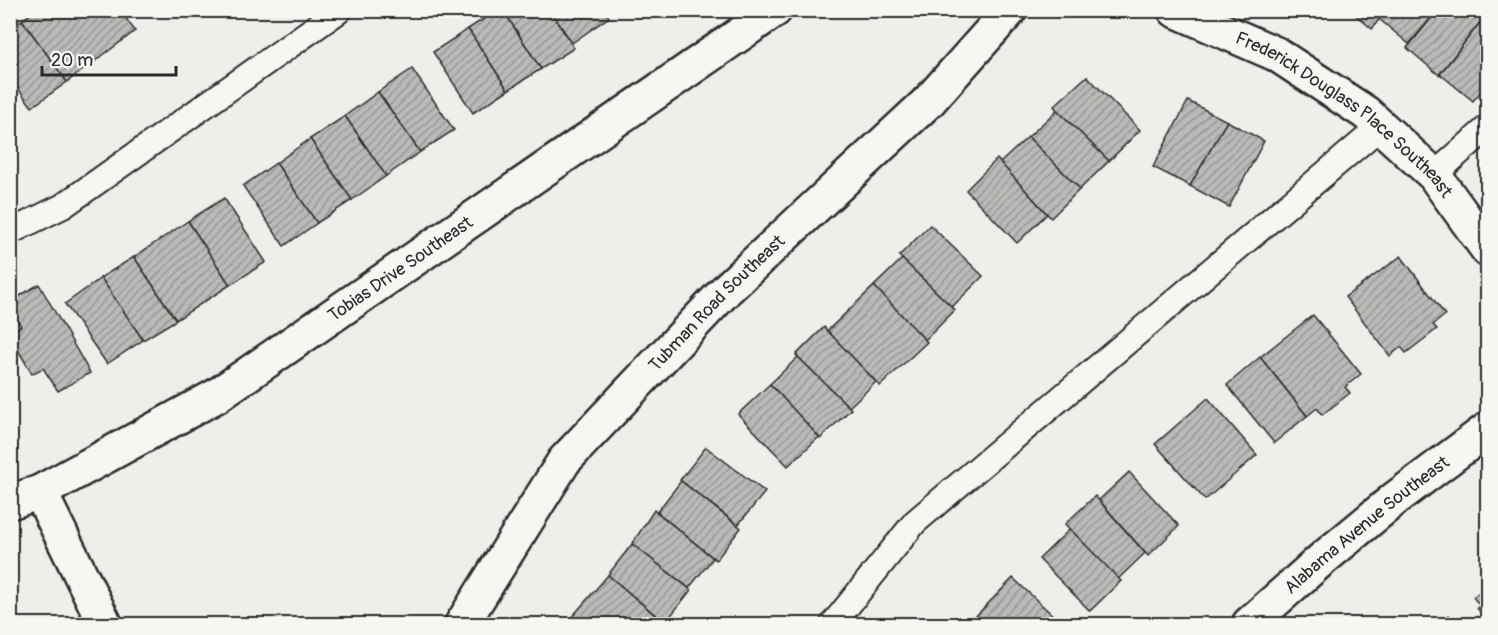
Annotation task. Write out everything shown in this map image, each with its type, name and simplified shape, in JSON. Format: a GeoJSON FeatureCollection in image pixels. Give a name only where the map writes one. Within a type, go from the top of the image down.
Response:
{"type":"FeatureCollection","features":[{"type":"Feature","properties":{"kind":"street","name":"Tobias Drive Southeast"},"geometry":{"type":"LineString","coordinates":[[25,497],[216,396],[774,10]]}},
{"type":"Feature","properties":{"kind":"street","name":"Tubman Road Southeast"},"geometry":{"type":"LineString","coordinates":[[462,624],[564,460],[728,288],[929,101],[1010,10]]}},
{"type":"Feature","properties":{"kind":"street","name":"Frederick Douglass Place Southeast"},"geometry":{"type":"LineString","coordinates":[[1175,10],[1276,54],[1366,113],[1434,175],[1488,250]]}},
{"type":"Feature","properties":{"kind":"street","name":"Alabama Avenue Southeast"},"geometry":{"type":"LineString","coordinates":[[1249,624],[1396,498],[1488,429]]}},
{"type":"Feature","properties":{"kind":"street"},"geometry":{"type":"LineString","coordinates":[[25,497],[105,624]]}},
{"type":"Feature","properties":{"kind":"lane"},"geometry":{"type":"LineString","coordinates":[[10,232],[63,206],[340,10]]}},
{"type":"Feature","properties":{"kind":"lane"},"geometry":{"type":"LineString","coordinates":[[833,624],[915,522],[1381,126]]}},
{"type":"Feature","properties":{"kind":"lane"},"geometry":{"type":"LineString","coordinates":[[1434,175],[1488,127]]}},
{"type":"Feature","properties":{"kind":"building"},"geometry":{"type":"Polygon","coordinates":[[[36,10],[120,10],[135,31],[67,82],[22,20],[36,10]]]}},
{"type":"Feature","properties":{"kind":"building"},"geometry":{"type":"Polygon","coordinates":[[[497,10],[503,10],[541,69],[508,90],[468,29],[497,10]]]}},
{"type":"Feature","properties":{"kind":"building"},"geometry":{"type":"Polygon","coordinates":[[[503,10],[550,10],[574,48],[541,69],[503,10]]]}},
{"type":"Feature","properties":{"kind":"building"},"geometry":{"type":"Polygon","coordinates":[[[550,10],[604,10],[609,17],[572,43],[550,10]]]}},
{"type":"Feature","properties":{"kind":"building"},"geometry":{"type":"Polygon","coordinates":[[[1350,10],[1386,10],[1372,29],[1350,10]]]}},
{"type":"Feature","properties":{"kind":"building"},"geometry":{"type":"Polygon","coordinates":[[[1386,10],[1438,10],[1409,44],[1379,19],[1386,10]]]}},
{"type":"Feature","properties":{"kind":"building"},"geometry":{"type":"Polygon","coordinates":[[[1438,10],[1479,10],[1486,15],[1439,75],[1407,48],[1438,10]]]}},
{"type":"Feature","properties":{"kind":"building"},"geometry":{"type":"Polygon","coordinates":[[[1486,15],[1488,17],[1488,83],[1473,101],[1440,74],[1486,15]]]}},
{"type":"Feature","properties":{"kind":"building"},"geometry":{"type":"Polygon","coordinates":[[[22,20],[67,82],[32,107],[10,78],[10,29],[22,20]]]}},
{"type":"Feature","properties":{"kind":"building"},"geometry":{"type":"Polygon","coordinates":[[[468,29],[508,90],[473,113],[433,52],[468,29]]]}},
{"type":"Feature","properties":{"kind":"building"},"geometry":{"type":"Polygon","coordinates":[[[412,69],[454,130],[420,152],[378,92],[412,69]]]}},
{"type":"Feature","properties":{"kind":"building"},"geometry":{"type":"Polygon","coordinates":[[[1087,76],[1140,130],[1109,161],[1054,106],[1087,76]]]}},
{"type":"Feature","properties":{"kind":"building"},"geometry":{"type":"Polygon","coordinates":[[[378,92],[420,152],[386,176],[345,116],[378,92]]]}},
{"type":"Feature","properties":{"kind":"building"},"geometry":{"type":"Polygon","coordinates":[[[1188,101],[1227,121],[1190,186],[1153,167],[1188,101]]]}},
{"type":"Feature","properties":{"kind":"building"},"geometry":{"type":"Polygon","coordinates":[[[1057,110],[1109,161],[1080,189],[1028,137],[1057,110]]]}},
{"type":"Feature","properties":{"kind":"building"},"geometry":{"type":"Polygon","coordinates":[[[345,116],[386,176],[352,200],[310,139],[345,116]]]}},
{"type":"Feature","properties":{"kind":"building"},"geometry":{"type":"Polygon","coordinates":[[[1227,121],[1264,141],[1229,207],[1190,186],[1227,121]]]}},
{"type":"Feature","properties":{"kind":"building"},"geometry":{"type":"Polygon","coordinates":[[[1028,137],[1080,189],[1051,218],[1000,163],[1028,137]]]}},
{"type":"Feature","properties":{"kind":"building"},"geometry":{"type":"Polygon","coordinates":[[[310,139],[352,200],[317,223],[276,163],[310,139]]]}},
{"type":"Feature","properties":{"kind":"building"},"geometry":{"type":"Polygon","coordinates":[[[997,159],[1047,214],[1017,243],[966,190],[997,159]]]}},
{"type":"Feature","properties":{"kind":"building"},"geometry":{"type":"Polygon","coordinates":[[[276,163],[317,223],[284,246],[243,186],[276,163]]]}},
{"type":"Feature","properties":{"kind":"building"},"geometry":{"type":"Polygon","coordinates":[[[224,198],[266,262],[230,285],[188,221],[224,198]]]}},
{"type":"Feature","properties":{"kind":"building"},"geometry":{"type":"Polygon","coordinates":[[[188,221],[230,285],[176,320],[134,257],[188,221]]]}},
{"type":"Feature","properties":{"kind":"building"},"geometry":{"type":"Polygon","coordinates":[[[930,225],[983,276],[952,307],[899,256],[930,225]]]}},
{"type":"Feature","properties":{"kind":"building"},"geometry":{"type":"Polygon","coordinates":[[[1401,256],[1445,315],[1433,325],[1437,329],[1406,353],[1401,347],[1390,356],[1345,297],[1401,256]]]}},
{"type":"Feature","properties":{"kind":"building"},"geometry":{"type":"Polygon","coordinates":[[[134,257],[176,320],[143,340],[100,278],[134,257]]]}},
{"type":"Feature","properties":{"kind":"building"},"geometry":{"type":"Polygon","coordinates":[[[902,259],[955,310],[925,340],[874,286],[902,259]]]}},
{"type":"Feature","properties":{"kind":"building"},"geometry":{"type":"Polygon","coordinates":[[[101,278],[143,340],[107,364],[65,304],[101,278]]]}},
{"type":"Feature","properties":{"kind":"building"},"geometry":{"type":"Polygon","coordinates":[[[39,284],[90,373],[58,391],[43,368],[32,374],[10,336],[10,333],[21,326],[10,309],[10,302],[39,284]]]}},
{"type":"Feature","properties":{"kind":"building"},"geometry":{"type":"Polygon","coordinates":[[[874,286],[927,342],[880,386],[827,331],[874,286]]]}},
{"type":"Feature","properties":{"kind":"building"},"geometry":{"type":"Polygon","coordinates":[[[1313,315],[1361,374],[1345,387],[1350,393],[1322,415],[1317,408],[1307,416],[1260,357],[1313,315]]]}},
{"type":"Feature","properties":{"kind":"building"},"geometry":{"type":"Polygon","coordinates":[[[824,327],[876,382],[849,407],[796,355],[824,327]]]}},
{"type":"Feature","properties":{"kind":"building"},"geometry":{"type":"Polygon","coordinates":[[[798,357],[851,409],[820,439],[770,384],[798,357]]]}},
{"type":"Feature","properties":{"kind":"building"},"geometry":{"type":"Polygon","coordinates":[[[1260,357],[1307,416],[1274,443],[1227,385],[1260,357]]]}},
{"type":"Feature","properties":{"kind":"building"},"geometry":{"type":"Polygon","coordinates":[[[770,384],[819,437],[788,466],[738,414],[770,384]]]}},
{"type":"Feature","properties":{"kind":"building"},"geometry":{"type":"Polygon","coordinates":[[[1208,398],[1257,455],[1205,500],[1155,444],[1208,398]]]}},
{"type":"Feature","properties":{"kind":"building"},"geometry":{"type":"Polygon","coordinates":[[[706,447],[765,492],[738,525],[680,480],[706,447]]]}},
{"type":"Feature","properties":{"kind":"building"},"geometry":{"type":"Polygon","coordinates":[[[1129,472],[1179,526],[1148,556],[1099,500],[1129,472]]]}},
{"type":"Feature","properties":{"kind":"building"},"geometry":{"type":"Polygon","coordinates":[[[681,481],[741,528],[716,560],[657,512],[681,481]]]}},
{"type":"Feature","properties":{"kind":"building"},"geometry":{"type":"Polygon","coordinates":[[[1095,496],[1145,553],[1118,579],[1065,524],[1095,496]]]}},
{"type":"Feature","properties":{"kind":"building"},"geometry":{"type":"Polygon","coordinates":[[[654,510],[713,558],[689,588],[632,544],[654,510]]]}},
{"type":"Feature","properties":{"kind":"building"},"geometry":{"type":"Polygon","coordinates":[[[1070,529],[1121,581],[1090,611],[1039,559],[1070,529]]]}},
{"type":"Feature","properties":{"kind":"building"},"geometry":{"type":"Polygon","coordinates":[[[632,544],[691,590],[665,623],[608,575],[632,544]]]}},
{"type":"Feature","properties":{"kind":"building"},"geometry":{"type":"Polygon","coordinates":[[[608,575],[662,621],[660,624],[566,624],[608,575]]]}},
{"type":"Feature","properties":{"kind":"building"},"geometry":{"type":"Polygon","coordinates":[[[1013,578],[1062,624],[968,624],[1013,578]]]}},
{"type":"Feature","properties":{"kind":"building"},"geometry":{"type":"Polygon","coordinates":[[[1488,586],[1488,621],[1477,608],[1480,606],[1473,597],[1488,586]]]}},
{"type":"Feature","properties":{"kind":"building"},"geometry":{"type":"Polygon","coordinates":[[[1449,615],[1456,624],[1438,624],[1449,615]]]}}]}
